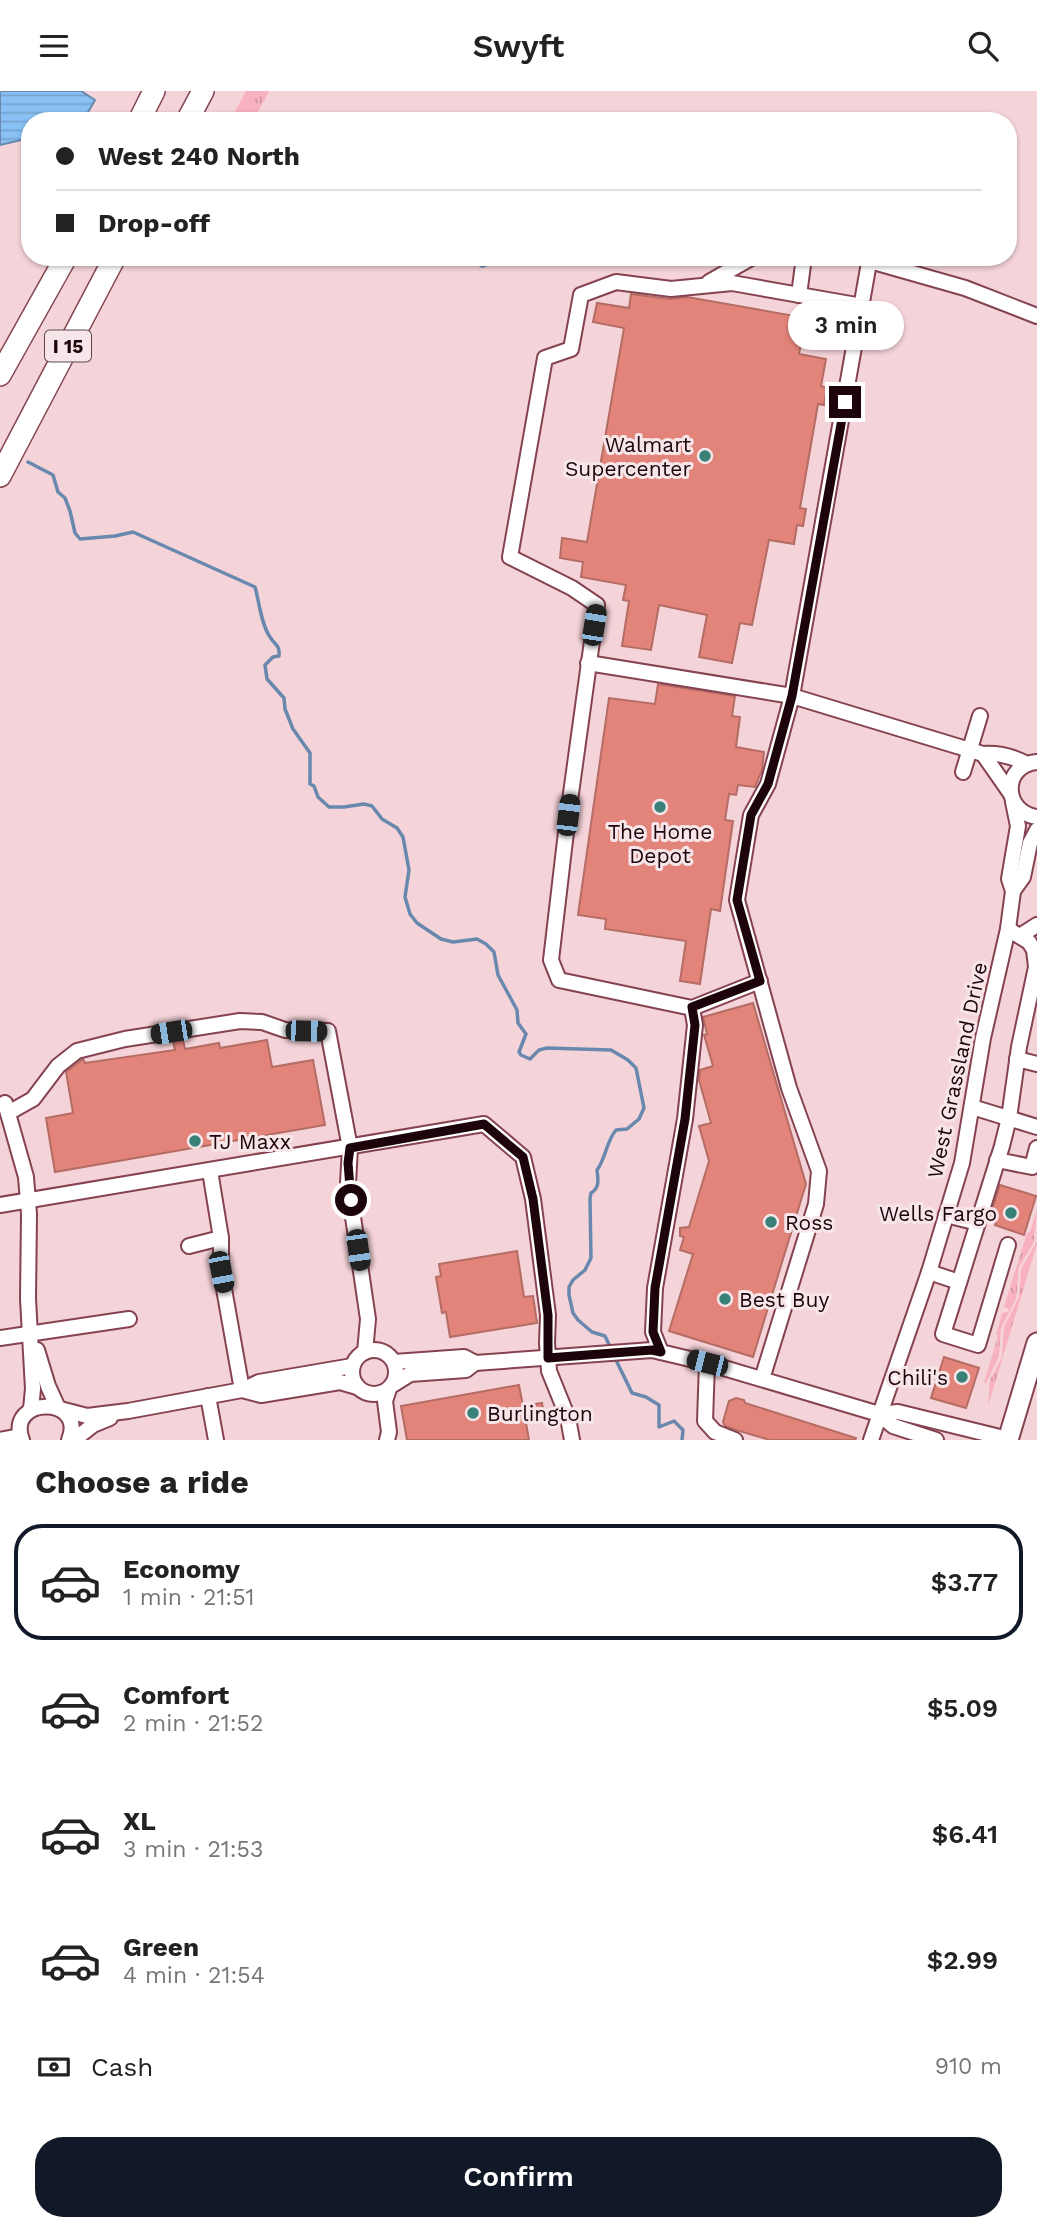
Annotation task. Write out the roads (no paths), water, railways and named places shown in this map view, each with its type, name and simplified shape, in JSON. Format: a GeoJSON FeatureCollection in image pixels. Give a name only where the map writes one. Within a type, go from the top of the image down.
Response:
{"type":"FeatureCollection","features":[{"type":"Feature","properties":{"kind":"highway"},"geometry":{"type":"LineString","coordinates":[[144,112],[154,91]]}},
{"type":"Feature","properties":{"kind":"highway"},"geometry":{"type":"LineString","coordinates":[[192,112],[203,91]]}},
{"type":"Feature","properties":{"kind":"highway","name":"I 15"},"geometry":{"type":"LineString","coordinates":[[0,375],[61,266]]}},
{"type":"Feature","properties":{"kind":"highway","name":"I 15"},"geometry":{"type":"LineString","coordinates":[[0,476],[110,266]]}},
{"type":"Feature","properties":{"kind":"main road"},"geometry":{"type":"LineString","coordinates":[[1008,1439],[1037,1343]]}},
{"type":"Feature","properties":{"kind":"street"},"geometry":{"type":"LineString","coordinates":[[704,285],[737,266]]}},
{"type":"Feature","properties":{"kind":"street"},"geometry":{"type":"LineString","coordinates":[[799,295],[803,266]]}},
{"type":"Feature","properties":{"kind":"street"},"geometry":{"type":"LineString","coordinates":[[762,1379],[816,1204],[819,1171],[789,1089],[737,900],[751,815],[768,784],[792,696],[869,266]]}},
{"type":"Feature","properties":{"kind":"street"},"geometry":{"type":"LineString","coordinates":[[893,266],[965,288],[1037,316]]}},
{"type":"Feature","properties":{"kind":"street"},"geometry":{"type":"LineString","coordinates":[[760,981],[692,1007],[559,980],[551,960],[597,605],[572,588],[510,557],[545,358],[571,349],[581,295],[615,282],[671,289],[732,283],[862,306]]}},
{"type":"Feature","properties":{"kind":"street"},"geometry":{"type":"LineString","coordinates":[[588,663],[792,696],[976,752],[1033,759]]}},
{"type":"Feature","properties":{"kind":"street"},"geometry":{"type":"LineString","coordinates":[[963,772],[976,752],[980,716]]}},
{"type":"Feature","properties":{"kind":"street"},"geometry":{"type":"LineString","coordinates":[[976,752],[1025,814],[1037,817]]}},
{"type":"Feature","properties":{"kind":"street"},"geometry":{"type":"LineString","coordinates":[[1012,798],[1014,776],[1033,759]]}},
{"type":"Feature","properties":{"kind":"street","name":"West Grassland Drive"},"geometry":{"type":"LineString","coordinates":[[871,1440],[929,1272],[962,1163],[983,1038],[1014,933],[1013,891],[1009,879],[1018,826],[1012,798]]}},
{"type":"Feature","properties":{"kind":"street","name":"West Grassland Drive"},"geometry":{"type":"LineString","coordinates":[[1013,891],[1023,877],[1030,843],[1037,829]]}},
{"type":"Feature","properties":{"kind":"street"},"geometry":{"type":"LineString","coordinates":[[1014,933],[1037,925]]}},
{"type":"Feature","properties":{"kind":"street"},"geometry":{"type":"LineString","coordinates":[[1008,1245],[978,1345],[943,1334],[1009,1118],[1017,1059],[1036,967],[1034,950],[1029,942],[1014,933]]}},
{"type":"Feature","properties":{"kind":"street"},"geometry":{"type":"LineString","coordinates":[[657,1351],[653,1332],[655,1288],[685,1119],[695,1025],[692,1007]]}},
{"type":"Feature","properties":{"kind":"street"},"geometry":{"type":"LineString","coordinates":[[32,1409],[28,1200],[26,1177],[7,1108],[33,1099],[58,1066],[77,1051],[125,1039],[240,1021],[262,1022],[285,1030],[328,1031],[350,1148],[348,1183],[368,1319],[365,1352]]}},
{"type":"Feature","properties":{"kind":"street"},"geometry":{"type":"LineString","coordinates":[[1017,1059],[1037,1064]]}},
{"type":"Feature","properties":{"kind":"street"},"geometry":{"type":"LineString","coordinates":[[972,1107],[1037,1127]]}},
{"type":"Feature","properties":{"kind":"street"},"geometry":{"type":"LineString","coordinates":[[0,1205],[484,1124],[523,1157],[533,1199],[548,1315],[549,1371],[568,1418],[572,1440]]}},
{"type":"Feature","properties":{"kind":"street"},"geometry":{"type":"LineString","coordinates":[[998,1160],[1032,1167],[1037,1148]]}},
{"type":"Feature","properties":{"kind":"street"},"geometry":{"type":"LineString","coordinates":[[210,1171],[222,1238],[221,1272],[242,1390]]}},
{"type":"Feature","properties":{"kind":"street"},"geometry":{"type":"LineString","coordinates":[[946,1215],[978,1223]]}},
{"type":"Feature","properties":{"kind":"street"},"geometry":{"type":"LineString","coordinates":[[189,1247],[222,1238]]}},
{"type":"Feature","properties":{"kind":"street"},"geometry":{"type":"LineString","coordinates":[[929,1272],[960,1282]]}},
{"type":"Feature","properties":{"kind":"street"},"geometry":{"type":"LineString","coordinates":[[0,1338],[129,1319]]}},
{"type":"Feature","properties":{"kind":"street"},"geometry":{"type":"LineString","coordinates":[[368,1319],[397,1369],[384,1401],[389,1433],[386,1440]]}},
{"type":"Feature","properties":{"kind":"street"},"geometry":{"type":"LineString","coordinates":[[31,1333],[48,1386],[71,1426],[72,1440]]}},
{"type":"Feature","properties":{"kind":"street"},"geometry":{"type":"LineString","coordinates":[[386,1440],[363,1390],[352,1373],[355,1360],[365,1352],[378,1350],[389,1357],[464,1357],[475,1363],[657,1351],[707,1363],[878,1414],[893,1426],[936,1440]]}},
{"type":"Feature","properties":{"kind":"street"},"geometry":{"type":"LineString","coordinates":[[242,1390],[261,1395],[340,1382],[380,1394],[410,1374],[466,1370],[475,1363]]}},
{"type":"Feature","properties":{"kind":"street"},"geometry":{"type":"LineString","coordinates":[[707,1363],[705,1421],[715,1432],[734,1440]]}},
{"type":"Feature","properties":{"kind":"street"},"geometry":{"type":"LineString","coordinates":[[0,1440],[21,1438],[23,1420],[32,1409],[40,1405],[87,1416],[128,1411],[242,1390],[259,1382],[352,1366]]}},
{"type":"Feature","properties":{"kind":"street"},"geometry":{"type":"LineString","coordinates":[[208,1396],[216,1440]]}},
{"type":"Feature","properties":{"kind":"street"},"geometry":{"type":"LineString","coordinates":[[72,1440],[93,1425],[128,1411]]}},
{"type":"Feature","properties":{"kind":"street"},"geometry":{"type":"LineString","coordinates":[[878,1414],[898,1412],[1008,1439]]}},
{"type":"Feature","properties":{"kind":"water"},"geometry":{"type":"Polygon","coordinates":[[[0,91],[81,91],[95,100],[88,112],[21,112],[21,140],[0,145],[0,91]]]}},
{"type":"Feature","properties":{"kind":"waterway"},"geometry":{"type":"LineString","coordinates":[[28,462],[53,475],[58,492],[65,498],[70,511],[75,533],[80,539],[133,532],[255,587],[264,626],[279,652],[279,656],[273,657],[265,665],[267,679],[284,698],[285,709],[293,729],[310,753],[310,784],[314,786],[318,797],[329,807],[364,804],[372,806],[382,819],[397,828],[403,837],[409,870],[405,897],[410,914],[417,923],[441,939],[453,942],[477,939],[494,952],[498,975],[517,1010],[518,1023],[526,1034],[519,1052],[521,1055],[530,1059],[539,1050],[547,1048],[611,1050],[636,1068],[644,1108],[639,1119],[627,1129],[616,1130],[597,1170],[597,1186],[590,1199],[591,1258],[585,1270],[569,1287],[573,1313],[592,1332],[605,1336],[611,1349]]}},
{"type":"Feature","properties":{"kind":"waterway"},"geometry":{"type":"LineString","coordinates":[[614,1356],[632,1393],[659,1405],[659,1427],[674,1421],[683,1430],[682,1440]]}},
{"type":"Feature","properties":{"kind":"place","name":"Walmart Supercenter"},"geometry":{"type":"Point","coordinates":[705,456]}},
{"type":"Feature","properties":{"kind":"place","name":"The Home Depot"},"geometry":{"type":"Point","coordinates":[660,807]}},
{"type":"Feature","properties":{"kind":"place","name":"TJ Maxx"},"geometry":{"type":"Point","coordinates":[195,1141]}},
{"type":"Feature","properties":{"kind":"place","name":"Wells Fargo"},"geometry":{"type":"Point","coordinates":[1011,1213]}},
{"type":"Feature","properties":{"kind":"place","name":"Ross"},"geometry":{"type":"Point","coordinates":[771,1222]}},
{"type":"Feature","properties":{"kind":"place","name":"Best Buy"},"geometry":{"type":"Point","coordinates":[725,1299]}},
{"type":"Feature","properties":{"kind":"place","name":"Chili's"},"geometry":{"type":"Point","coordinates":[962,1377]}},
{"type":"Feature","properties":{"kind":"place","name":"Burlington"},"geometry":{"type":"Point","coordinates":[473,1413]}}]}
